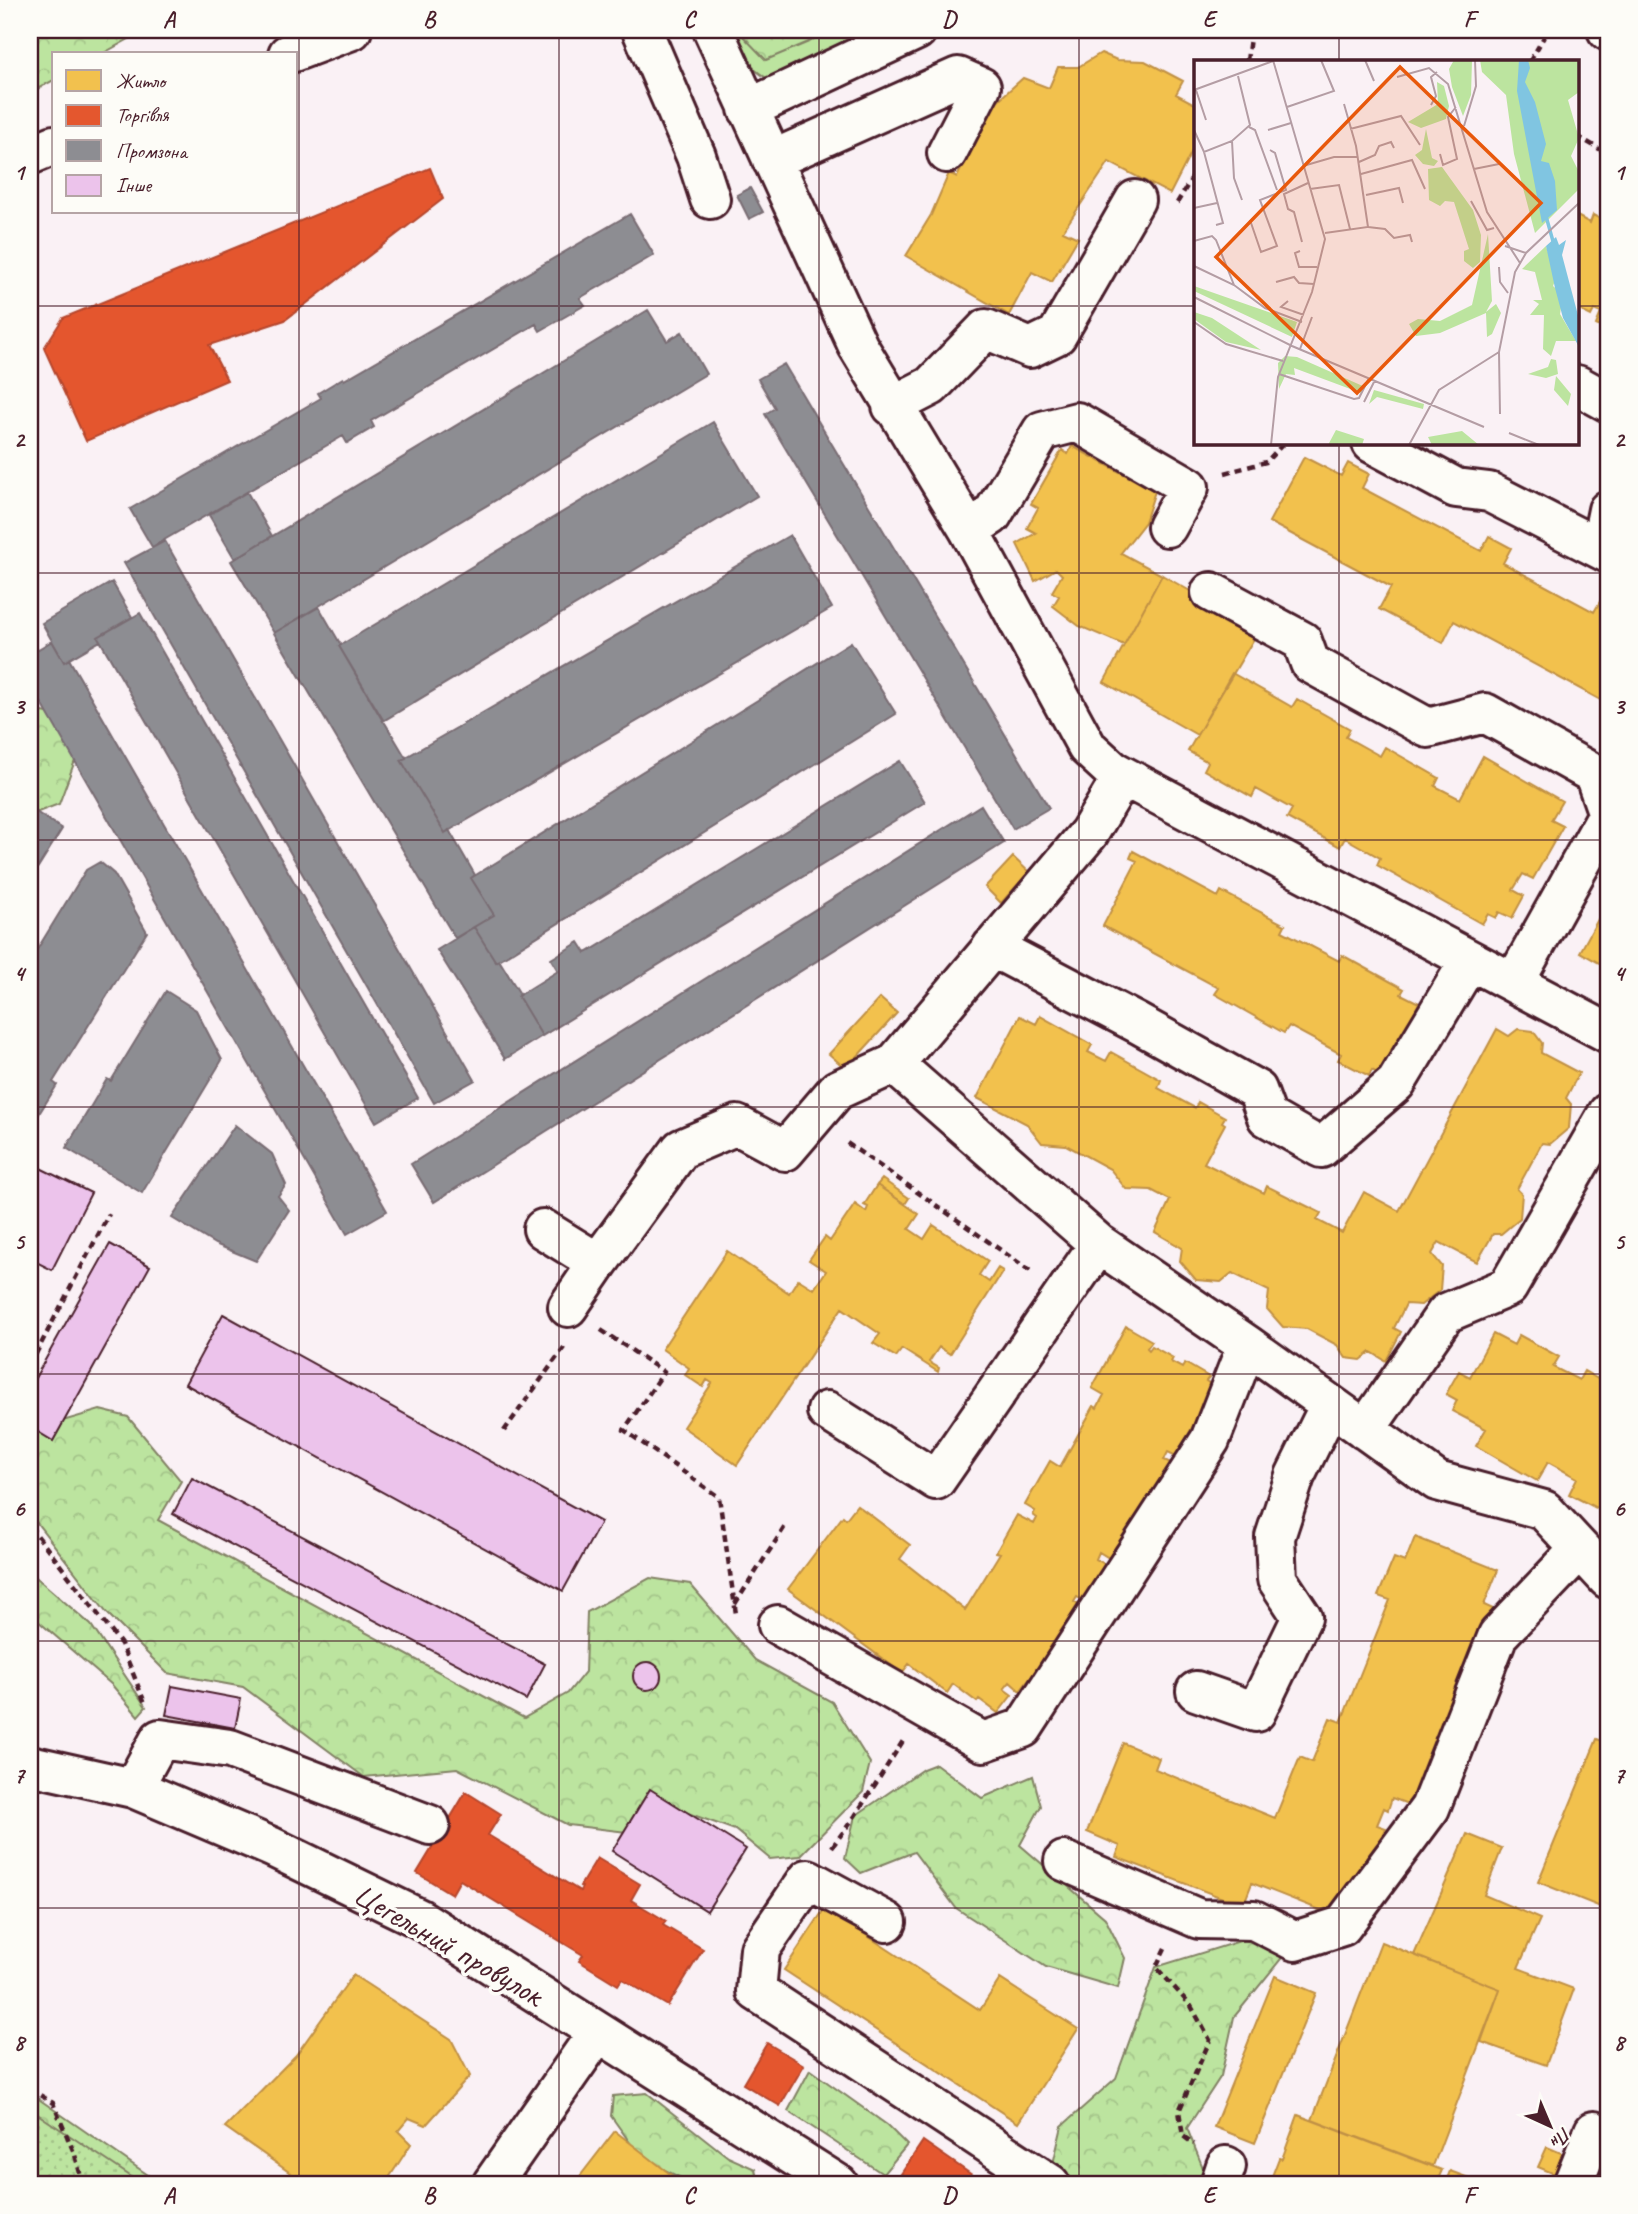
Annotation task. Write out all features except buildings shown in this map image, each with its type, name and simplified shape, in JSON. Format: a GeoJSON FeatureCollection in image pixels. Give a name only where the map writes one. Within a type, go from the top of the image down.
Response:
{"type":"FeatureCollection","features":[{"type":"Feature","properties":{"kind":"main road"},"geometry":{"type":"LineString","coordinates":[[293,52],[352,30]]}},
{"type":"Feature","properties":{"kind":"main road"},"geometry":{"type":"LineString","coordinates":[[642,30],[696,156],[710,199]]}},
{"type":"Feature","properties":{"kind":"main road"},"geometry":{"type":"LineString","coordinates":[[713,30],[858,346],[892,407],[969,530],[1087,747],[1112,770],[1608,1033]]}},
{"type":"Feature","properties":{"kind":"main road"},"geometry":{"type":"LineString","coordinates":[[748,109],[917,30]]}},
{"type":"Feature","properties":{"kind":"main road"},"geometry":{"type":"LineString","coordinates":[[772,160],[958,77],[981,88],[947,153]]}},
{"type":"Feature","properties":{"kind":"main road"},"geometry":{"type":"LineString","coordinates":[[30,155],[52,146]]}},
{"type":"Feature","properties":{"kind":"main road"},"geometry":{"type":"LineString","coordinates":[[892,407],[931,386],[986,329],[1030,348],[1057,335],[1135,200]]}},
{"type":"Feature","properties":{"kind":"main road"},"geometry":{"type":"LineString","coordinates":[[1578,386],[1608,402]]}},
{"type":"Feature","properties":{"kind":"main road"},"geometry":{"type":"LineString","coordinates":[[969,530],[992,515],[1042,431],[1077,422],[1189,487],[1167,527]]}},
{"type":"Feature","properties":{"kind":"main road"},"geometry":{"type":"LineString","coordinates":[[1374,444],[1456,488],[1489,492],[1604,551],[1608,510]]}},
{"type":"Feature","properties":{"kind":"main road"},"geometry":{"type":"LineString","coordinates":[[1211,592],[1303,642],[1310,663],[1428,728],[1485,713],[1594,774],[1608,814],[1514,983]]}},
{"type":"Feature","properties":{"kind":"main road"},"geometry":{"type":"LineString","coordinates":[[576,1313],[598,1264],[681,1149],[737,1125],[785,1151],[837,1090],[894,1064],[1089,833],[1123,776]]}},
{"type":"Feature","properties":{"kind":"main road"},"geometry":{"type":"LineString","coordinates":[[992,947],[1257,1090],[1267,1117],[1321,1148],[1396,1083],[1470,960]]}},
{"type":"Feature","properties":{"kind":"main road"},"geometry":{"type":"LineString","coordinates":[[894,1064],[1099,1244],[1247,1345],[1437,1481],[1544,1510],[1608,1579]]}},
{"type":"Feature","properties":{"kind":"main road"},"geometry":{"type":"LineString","coordinates":[[1366,1430],[1446,1312],[1508,1287],[1608,1114]]}},
{"type":"Feature","properties":{"kind":"main road"},"geometry":{"type":"LineString","coordinates":[[543,1229],[598,1264]]}},
{"type":"Feature","properties":{"kind":"main road"},"geometry":{"type":"LineString","coordinates":[[827,1411],[936,1480],[1099,1244]]}},
{"type":"Feature","properties":{"kind":"main road"},"geometry":{"type":"LineString","coordinates":[[778,1625],[983,1742],[1023,1728],[1210,1440],[1247,1345]]}},
{"type":"Feature","properties":{"kind":"main road"},"geometry":{"type":"LineString","coordinates":[[1196,1691],[1256,1712],[1302,1617],[1277,1580],[1276,1537],[1295,1476],[1330,1405]]}},
{"type":"Feature","properties":{"kind":"main road"},"geometry":{"type":"LineString","coordinates":[[1064,1861],[1199,1919],[1254,1920],[1296,1941],[1342,1926],[1430,1808],[1498,1635],[1580,1549]]}},
{"type":"Feature","properties":{"kind":"main road"},"geometry":{"type":"LineString","coordinates":[[132,1788],[160,1739],[230,1749],[430,1825]]}},
{"type":"Feature","properties":{"kind":"main road","name":"Цегельний провулок"},"geometry":{"type":"LineString","coordinates":[[30,1765],[132,1788],[272,1847],[420,1919],[838,2184]]}},
{"type":"Feature","properties":{"kind":"main road"},"geometry":{"type":"LineString","coordinates":[[887,1923],[808,1879],[760,1949],[756,1991],[1050,2184]]}},
{"type":"Feature","properties":{"kind":"main road"},"geometry":{"type":"LineString","coordinates":[[492,2184],[598,2032]]}},
{"type":"Feature","properties":{"kind":"main road"},"geometry":{"type":"LineString","coordinates":[[1573,2184],[1594,2131]]}},
{"type":"Feature","properties":{"kind":"path"},"geometry":{"type":"LineString","coordinates":[[1247,60],[1251,30]]}},
{"type":"Feature","properties":{"kind":"path"},"geometry":{"type":"LineString","coordinates":[[1531,60],[1548,30]]}},
{"type":"Feature","properties":{"kind":"path"},"geometry":{"type":"LineString","coordinates":[[1578,137],[1608,154]]}},
{"type":"Feature","properties":{"kind":"path"},"geometry":{"type":"LineString","coordinates":[[1189,487],[1206,479],[1266,462],[1283,444]]}},
{"type":"Feature","properties":{"kind":"path"},"geometry":{"type":"LineString","coordinates":[[812,1119],[1064,1295]]}},
{"type":"Feature","properties":{"kind":"path"},"geometry":{"type":"LineString","coordinates":[[30,1365],[109,1214]]}},
{"type":"Feature","properties":{"kind":"path"},"geometry":{"type":"LineString","coordinates":[[504,1431],[576,1313],[664,1372],[624,1430],[719,1497],[732,1588]]}},
{"type":"Feature","properties":{"kind":"path"},"geometry":{"type":"LineString","coordinates":[[735,1605],[786,1525]]}},
{"type":"Feature","properties":{"kind":"path"},"geometry":{"type":"LineString","coordinates":[[30,1526],[121,1644],[160,1739]]}},
{"type":"Feature","properties":{"kind":"path"},"geometry":{"type":"LineString","coordinates":[[855,1816],[909,1732]]}},
{"type":"Feature","properties":{"kind":"path"},"geometry":{"type":"LineString","coordinates":[[1182,1912],[1156,1967],[1191,2006],[1210,2040],[1179,2111],[1183,2136],[1223,2175]]}},
{"type":"Feature","properties":{"kind":"path"},"geometry":{"type":"LineString","coordinates":[[30,2088],[53,2103],[75,2155],[83,2184]]}},
{"type":"Feature","properties":{"kind":"green space"},"geometry":{"type":"Polygon","coordinates":[[[30,30],[145,30],[106,52],[52,52],[52,81],[30,93],[30,30]]]}},
{"type":"Feature","properties":{"kind":"green space"},"geometry":{"type":"Polygon","coordinates":[[[729,30],[886,30],[770,81],[741,59],[729,30]]]}},
{"type":"Feature","properties":{"kind":"green space"},"geometry":{"type":"Polygon","coordinates":[[[737,30],[826,30],[811,41],[766,60],[737,30]]]}},
{"type":"Feature","properties":{"kind":"green space"},"geometry":{"type":"Polygon","coordinates":[[[30,710],[90,720],[59,804],[30,815],[30,710]]]}},
{"type":"Feature","properties":{"kind":"green space"},"geometry":{"type":"Polygon","coordinates":[[[100,1410],[128,1417],[181,1481],[158,1520],[524,1718],[568,1693],[585,1672],[587,1612],[650,1578],[690,1584],[755,1660],[832,1702],[870,1763],[863,1792],[800,1856],[770,1859],[735,1830],[677,1809],[635,1833],[568,1825],[457,1768],[364,1777],[243,1687],[167,1673],[106,1612],[30,1514],[32,1430],[100,1410]]]}},
{"type":"Feature","properties":{"kind":"green space"},"geometry":{"type":"Polygon","coordinates":[[[30,1572],[91,1625],[146,1707],[138,1716],[112,1685],[30,1614],[30,1572]]]}},
{"type":"Feature","properties":{"kind":"green space"},"geometry":{"type":"Polygon","coordinates":[[[936,1764],[982,1798],[1033,1776],[1041,1806],[1020,1845],[1105,1918],[1125,1958],[1118,1988],[1046,1967],[956,1908],[914,1852],[861,1873],[845,1858],[855,1816],[923,1769],[936,1764]]]}},
{"type":"Feature","properties":{"kind":"green space"},"geometry":{"type":"Polygon","coordinates":[[[1269,1932],[1289,1949],[1234,2017],[1221,2076],[1187,2128],[1203,2168],[1199,2184],[1063,2184],[1052,2168],[1062,2126],[1116,2078],[1156,1967],[1269,1932]]]}},
{"type":"Feature","properties":{"kind":"green space"},"geometry":{"type":"Polygon","coordinates":[[[810,2070],[887,2125],[907,2145],[883,2174],[788,2111],[810,2070]]]}},
{"type":"Feature","properties":{"kind":"green space"},"geometry":{"type":"Polygon","coordinates":[[[30,2093],[161,2184],[30,2184],[30,2093]]]}},
{"type":"Feature","properties":{"kind":"green space"},"geometry":{"type":"Polygon","coordinates":[[[647,2093],[728,2157],[755,2169],[758,2184],[688,2184],[687,2181],[641,2158],[611,2116],[613,2096],[647,2093]]]}},
{"type":"Feature","properties":{"kind":"green space"},"geometry":{"type":"Polygon","coordinates":[[[30,2109],[142,2184],[30,2184],[30,2109]]]}}]}
